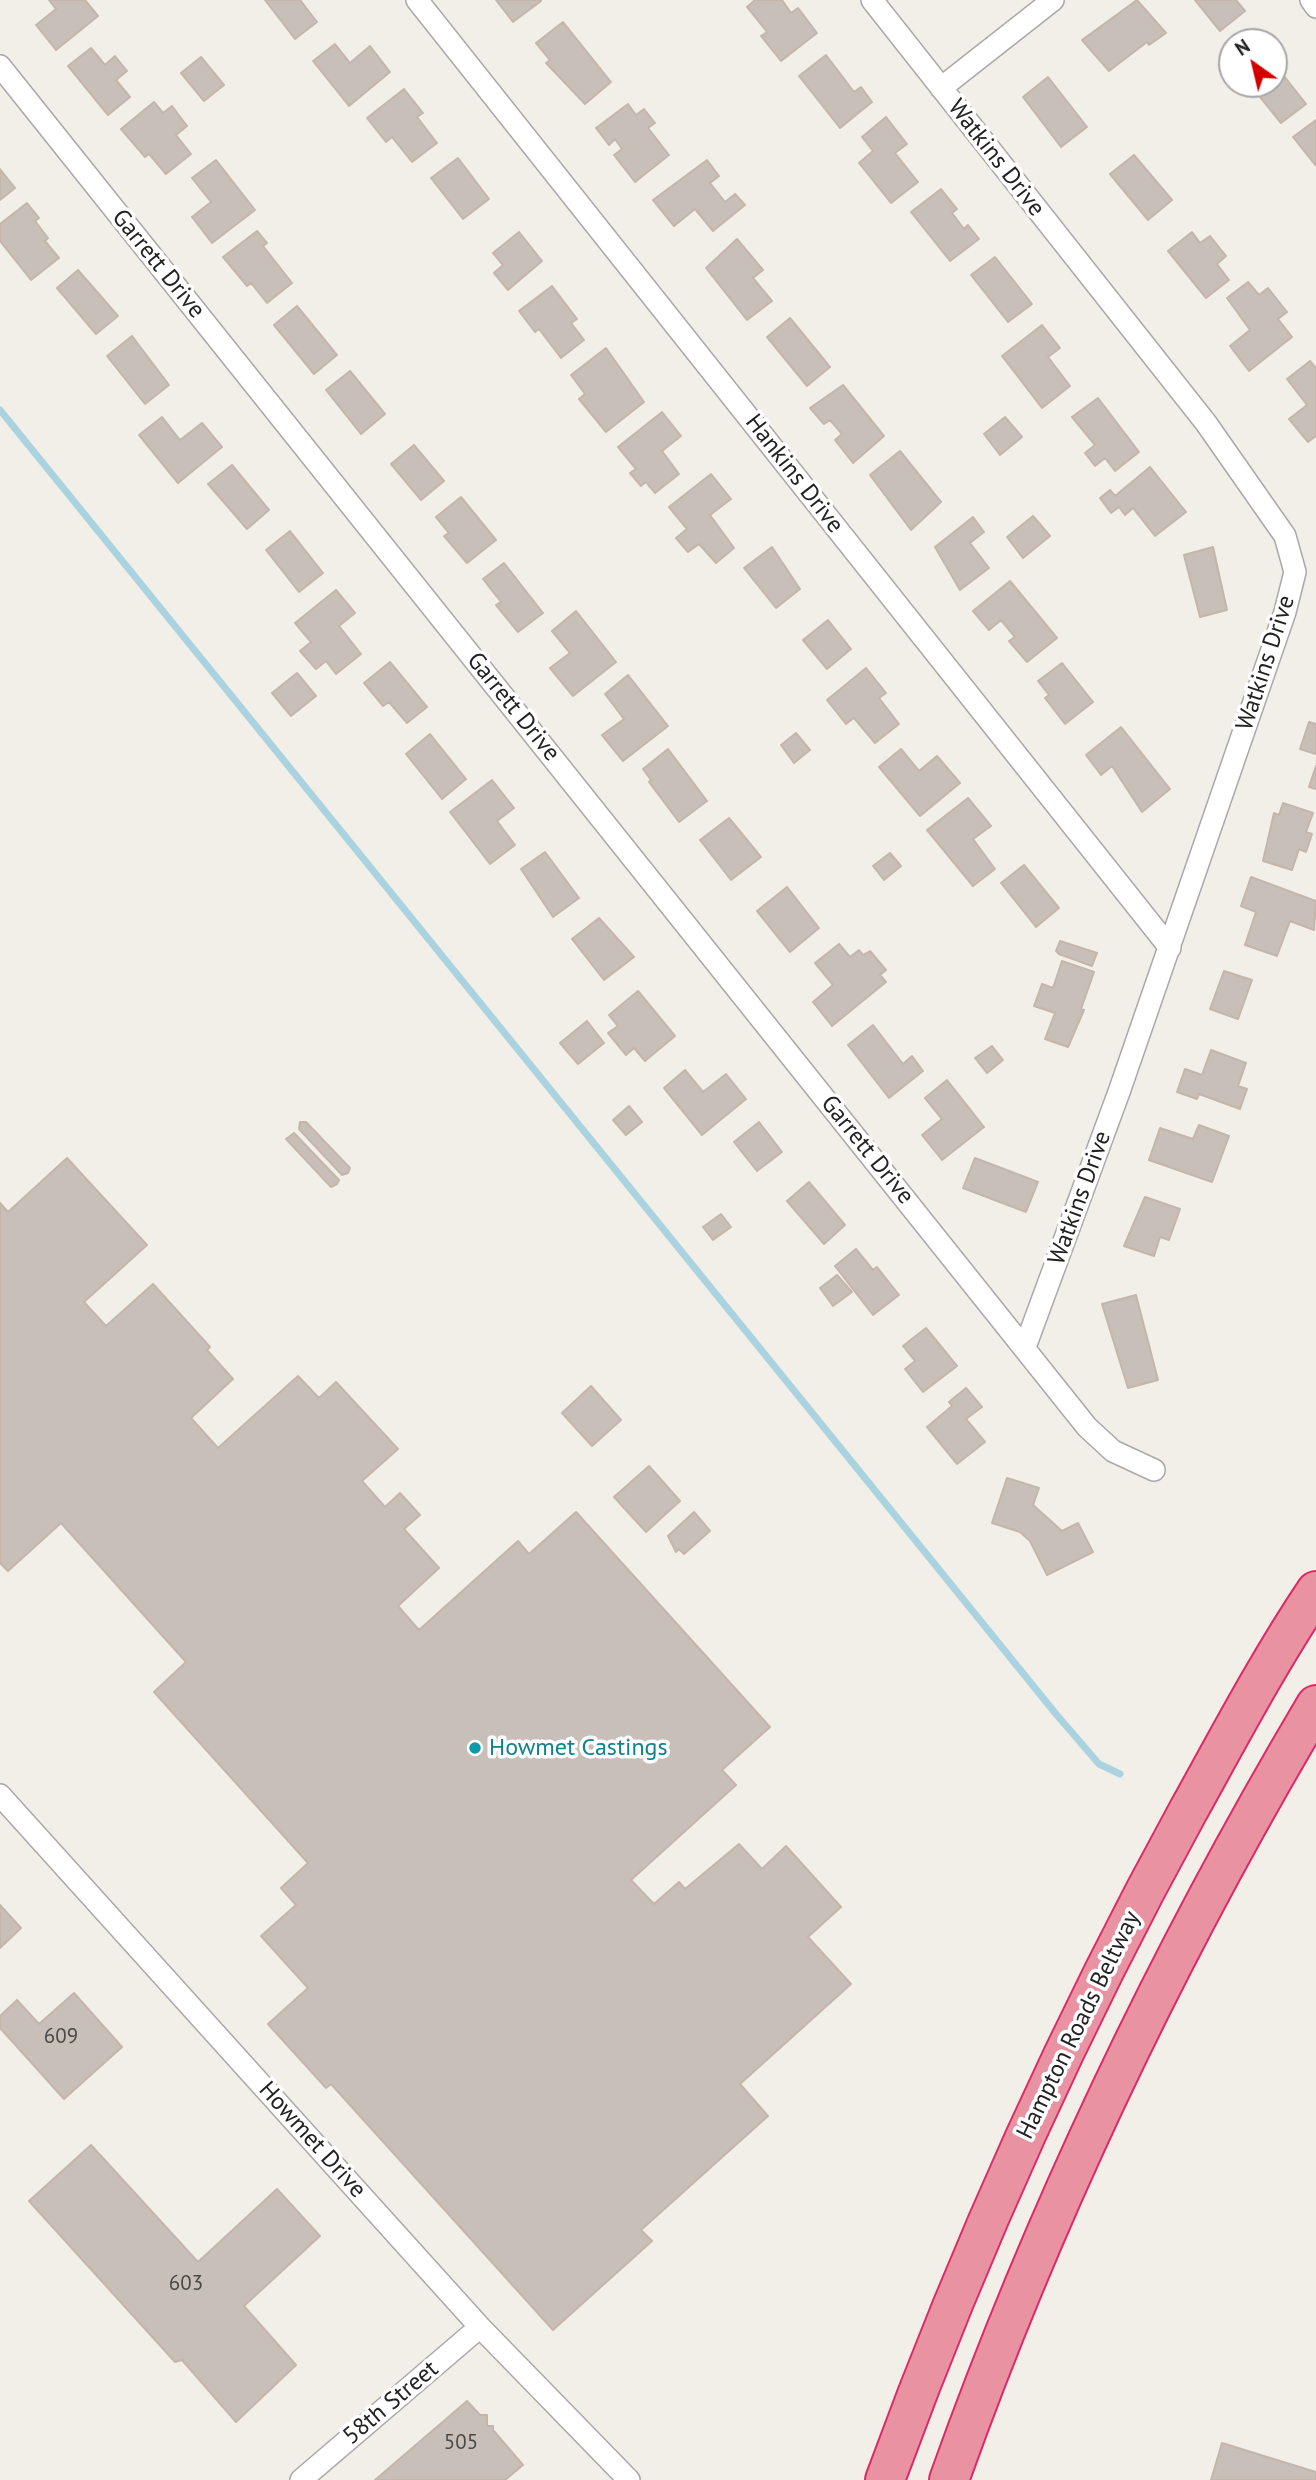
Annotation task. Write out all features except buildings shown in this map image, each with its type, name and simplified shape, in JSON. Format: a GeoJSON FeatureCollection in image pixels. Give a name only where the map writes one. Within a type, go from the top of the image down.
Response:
{"type":"FeatureCollection","features":[{"type":"Feature","properties":{"kind":"highway","name":"Hampton Roads Beltway"},"geometry":{"type":"LineString","coordinates":[[885,2480],[967,2267],[1061,2059],[1148,1884],[1316,1591]]}},
{"type":"Feature","properties":{"kind":"highway"},"geometry":{"type":"LineString","coordinates":[[948,2480],[1005,2333],[1094,2125],[1234,1849],[1316,1705]]}},
{"type":"Feature","properties":{"kind":"street","name":"Hankins Drive"},"geometry":{"type":"LineString","coordinates":[[417,0],[1170,948]]}},
{"type":"Feature","properties":{"kind":"street","name":"Watkins Drive"},"geometry":{"type":"LineString","coordinates":[[872,0],[1206,423],[1286,537],[1295,572],[1285,612],[1170,948],[1025,1348]]}},
{"type":"Feature","properties":{"kind":"street"},"geometry":{"type":"LineString","coordinates":[[941,88],[1054,0]]}},
{"type":"Feature","properties":{"kind":"street"},"geometry":{"type":"LineString","coordinates":[[1311,0],[1316,7]]}},
{"type":"Feature","properties":{"kind":"street","name":"Garrett Drive"},"geometry":{"type":"LineString","coordinates":[[0,66],[1100,1440],[1127,1460],[1154,1470]]}},
{"type":"Feature","properties":{"kind":"street","name":"Howmet Drive"},"geometry":{"type":"LineString","coordinates":[[0,1795],[480,2327],[629,2480]]}},
{"type":"Feature","properties":{"kind":"street","name":"58th Street"},"geometry":{"type":"LineString","coordinates":[[301,2480],[480,2327]]}},
{"type":"Feature","properties":{"kind":"waterway"},"geometry":{"type":"LineString","coordinates":[[0,410],[1056,1714],[1099,1764],[1120,1774]]}},
{"type":"Feature","properties":{"kind":"place","name":"Howmet Castings"},"geometry":{"type":"Point","coordinates":[475,1748]}}]}
